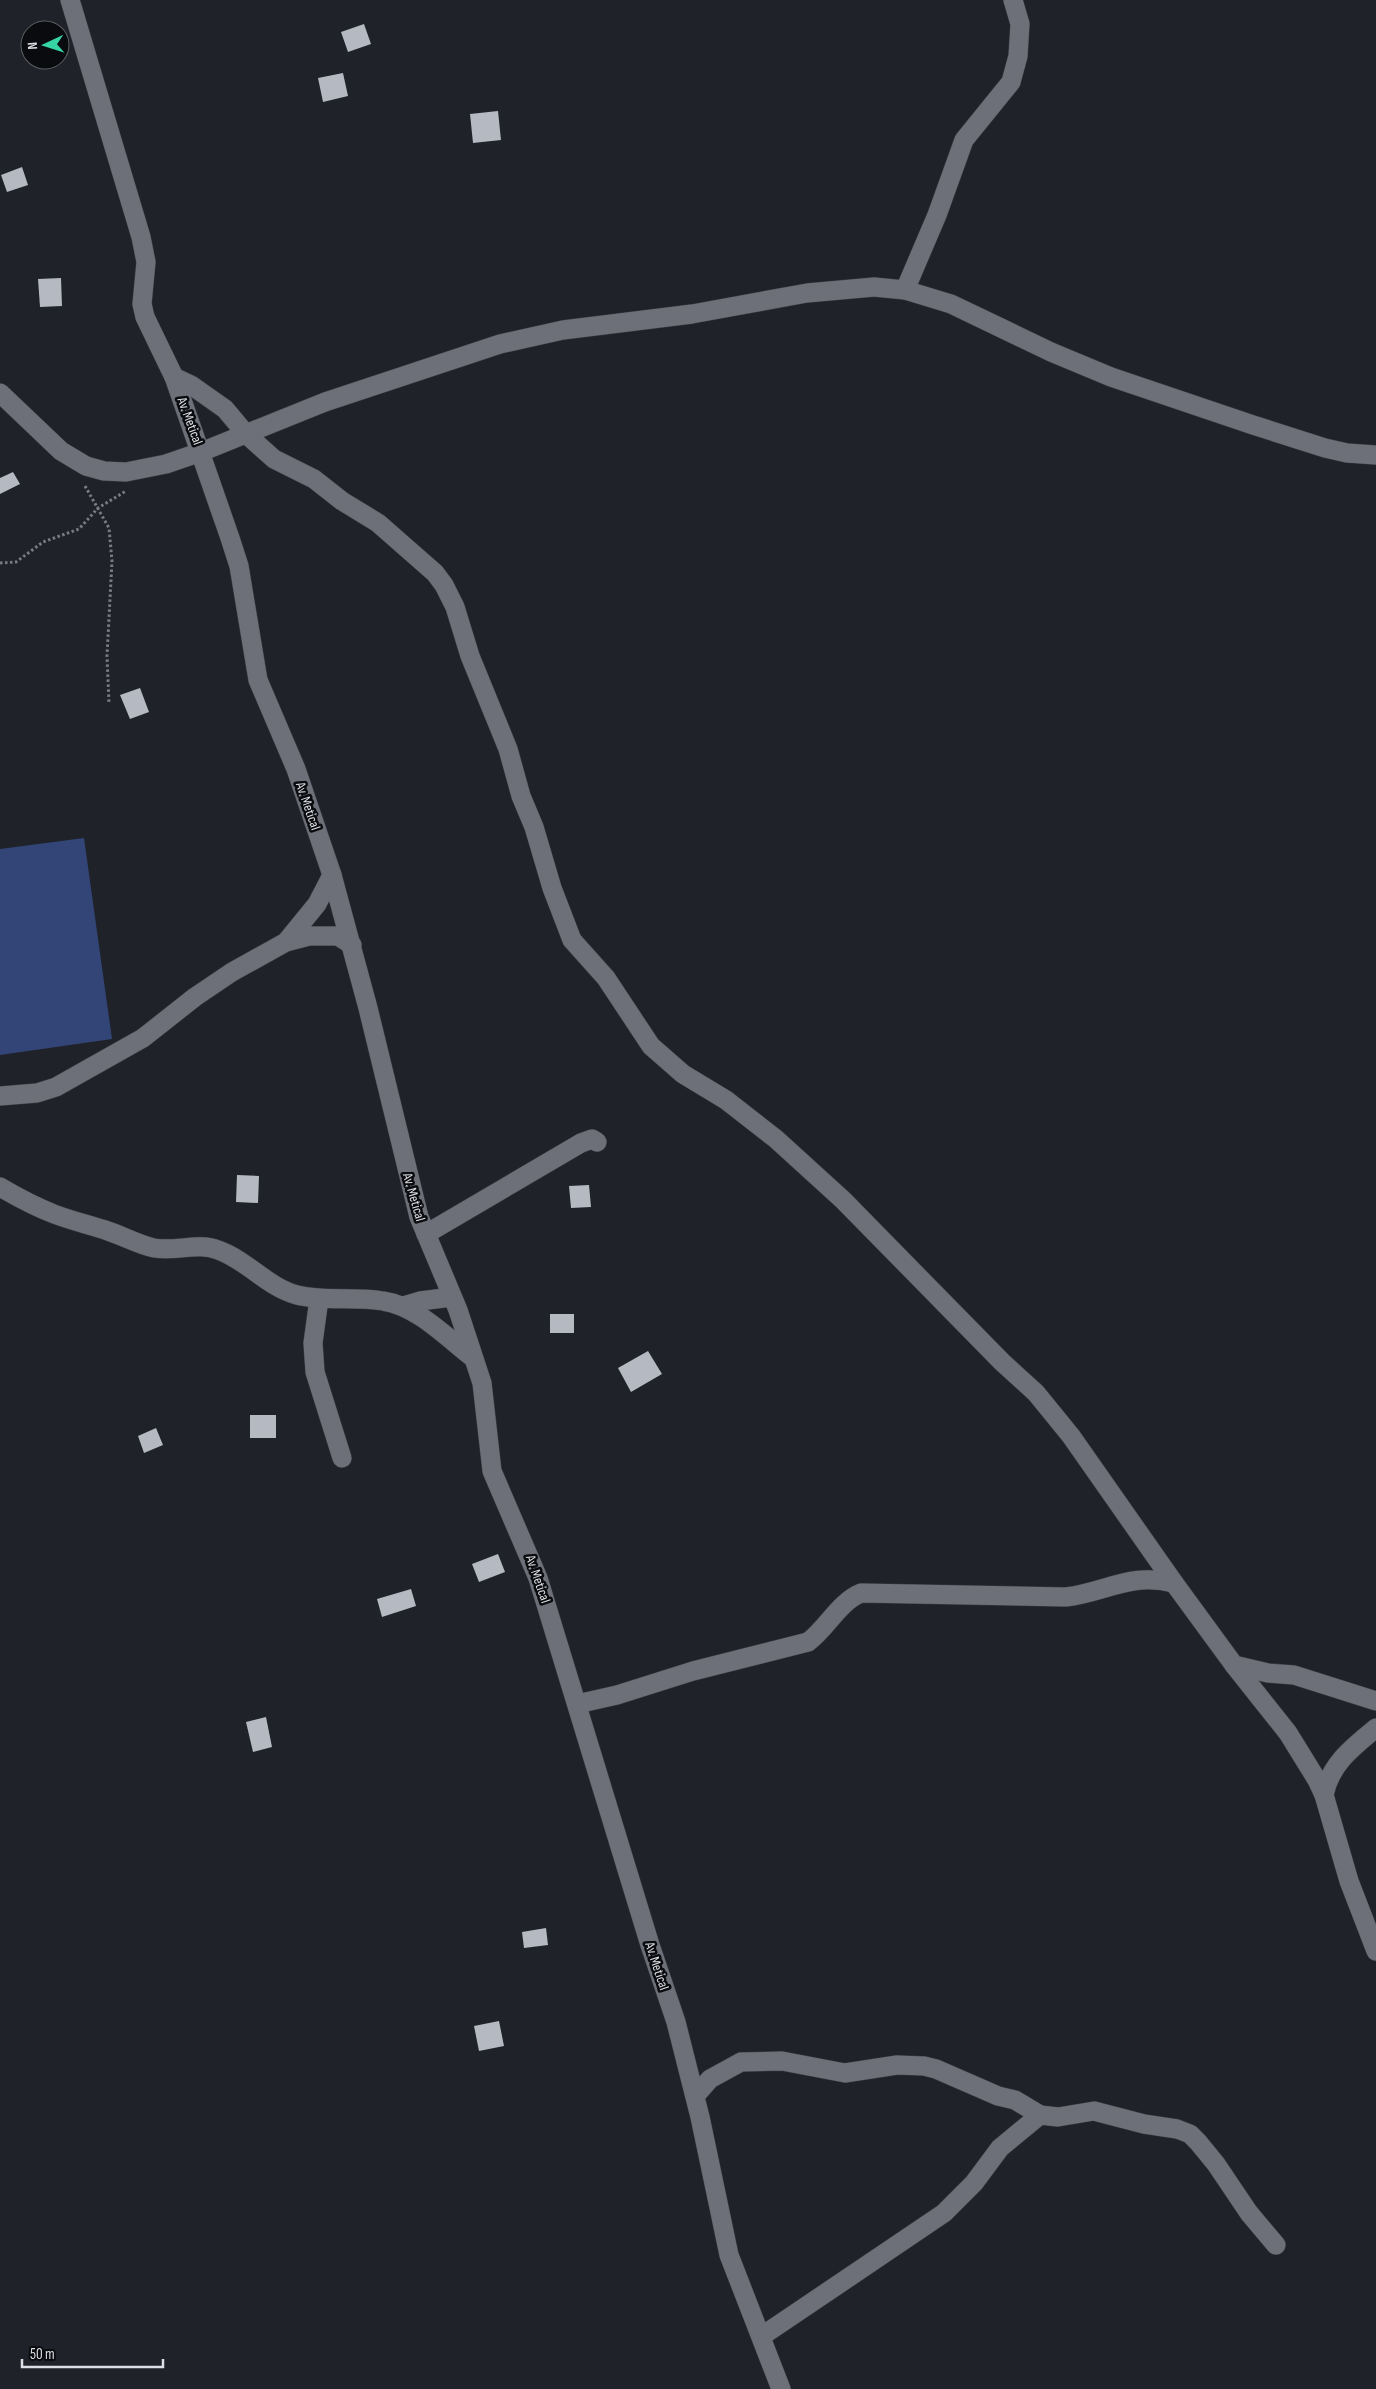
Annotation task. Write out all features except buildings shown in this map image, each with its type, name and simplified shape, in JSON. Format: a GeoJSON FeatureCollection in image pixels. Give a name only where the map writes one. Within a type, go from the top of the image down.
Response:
{"type":"FeatureCollection","features":[{"type":"Feature","properties":{"kind":"street","name":"Av. Metical"},"geometry":{"type":"LineString","coordinates":[[70,0],[141,237],[146,262],[142,304],[145,317],[174,377],[217,495],[239,566],[258,680],[296,769],[332,875],[352,945],[419,1217],[452,1297],[484,1391],[492,1471],[503,1499],[523,1538],[538,1578],[676,2022],[695,2096],[728,2255],[737,2281],[762,2336],[781,2389]]}},
{"type":"Feature","properties":{"kind":"street"},"geometry":{"type":"LineString","coordinates":[[905,290],[937,215],[964,140],[1010,82],[1018,56],[1020,24],[1014,0]]}},
{"type":"Feature","properties":{"kind":"street"},"geometry":{"type":"LineString","coordinates":[[0,393],[61,451],[81,463],[104,471],[126,472],[201,452],[325,402],[482,350],[563,330],[692,314],[816,292],[874,287],[905,290],[951,304],[1051,352],[1111,377],[1326,448],[1347,453],[1376,455]]}},
{"type":"Feature","properties":{"kind":"street"},"geometry":{"type":"LineString","coordinates":[[174,377],[191,385],[225,409],[246,434],[274,459],[314,479],[342,501],[378,523],[435,573],[444,585],[455,607],[470,656],[508,750],[521,796],[534,827],[552,888],[572,940],[611,985],[651,1046],[684,1074],[726,1100],[776,1139],[844,1200],[1002,1362],[1036,1393],[1071,1436],[1174,1583],[1234,1665],[1288,1734],[1317,1780],[1324,1795],[1349,1881],[1376,1951]]}},
{"type":"Feature","properties":{"kind":"street"},"geometry":{"type":"LineString","coordinates":[[286,942],[317,904],[332,875]]}},
{"type":"Feature","properties":{"kind":"street"},"geometry":{"type":"LineString","coordinates":[[0,1096],[37,1093],[56,1087],[143,1038],[195,996],[232,972],[286,942],[309,936],[338,936],[352,945]]}},
{"type":"Feature","properties":{"kind":"street"},"geometry":{"type":"LineString","coordinates":[[426,1234],[581,1143],[592,1139],[597,1142]]}},
{"type":"Feature","properties":{"kind":"street"},"geometry":{"type":"LineString","coordinates":[[0,1187],[53,1214],[107,1230],[153,1248],[170,1250],[193,1246],[217,1249],[236,1258],[259,1276],[294,1294],[319,1299],[411,1303],[452,1297]]}},
{"type":"Feature","properties":{"kind":"street"},"geometry":{"type":"LineString","coordinates":[[411,1303],[434,1292],[442,1272]]}},
{"type":"Feature","properties":{"kind":"street"},"geometry":{"type":"LineString","coordinates":[[319,1299],[313,1343],[315,1372],[342,1458]]}},
{"type":"Feature","properties":{"kind":"street"},"geometry":{"type":"LineString","coordinates":[[411,1303],[431,1325],[472,1357]]}},
{"type":"Feature","properties":{"kind":"street"},"geometry":{"type":"LineString","coordinates":[[576,1704],[617,1695],[693,1671],[808,1642],[820,1633],[846,1602],[861,1593],[1066,1597],[1086,1594],[1127,1581],[1158,1579],[1174,1583]]}},
{"type":"Feature","properties":{"kind":"street"},"geometry":{"type":"LineString","coordinates":[[1234,1665],[1268,1673],[1294,1675],[1376,1701]]}},
{"type":"Feature","properties":{"kind":"street"},"geometry":{"type":"LineString","coordinates":[[1324,1795],[1330,1773],[1339,1761],[1376,1728]]}},
{"type":"Feature","properties":{"kind":"street"},"geometry":{"type":"LineString","coordinates":[[695,2096],[710,2079],[741,2062],[782,2061],[844,2073],[897,2065],[924,2066],[936,2068],[998,2096],[1014,2100],[1040,2115],[1058,2117],[1094,2111],[1144,2124],[1178,2129],[1190,2134],[1216,2164],[1249,2213],[1276,2245]]}},
{"type":"Feature","properties":{"kind":"street"},"geometry":{"type":"LineString","coordinates":[[762,2336],[944,2213],[974,2184],[1000,2148],[1040,2115]]}},
{"type":"Feature","properties":{"kind":"path"},"geometry":{"type":"LineString","coordinates":[[81,463],[85,486],[109,528],[112,561],[107,656],[109,703]]}},
{"type":"Feature","properties":{"kind":"path"},"geometry":{"type":"LineString","coordinates":[[0,563],[16,562],[43,542],[79,529],[98,508],[127,491],[144,468]]}},
{"type":"Feature","properties":{"kind":"shaded area"},"geometry":{"type":"Polygon","coordinates":[[[84,838],[112,1039],[0,1055],[0,849],[84,838]]]}}]}
